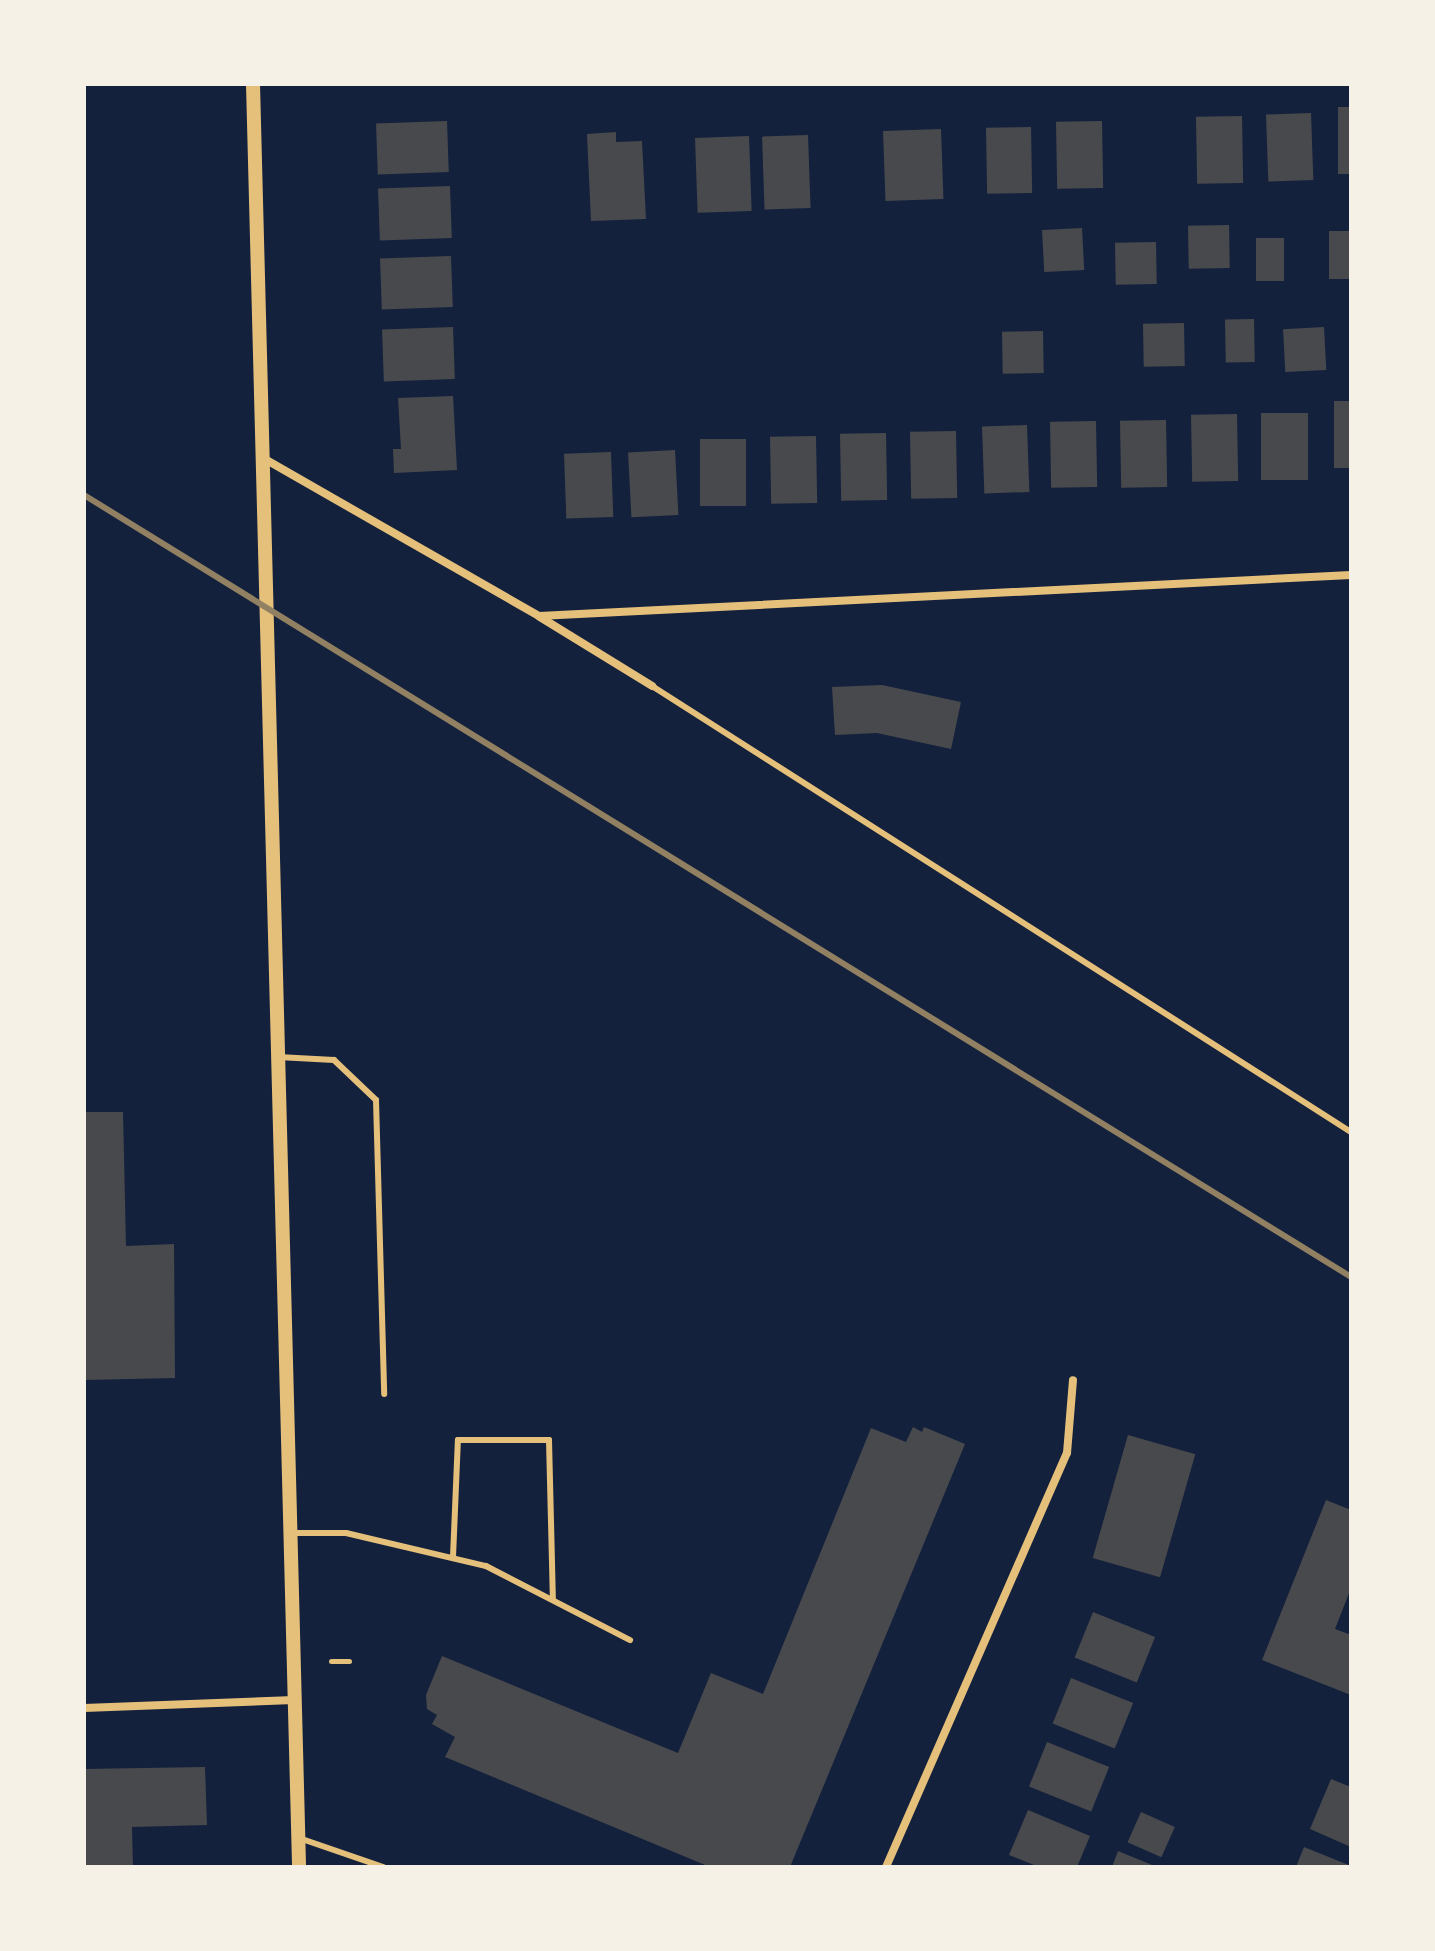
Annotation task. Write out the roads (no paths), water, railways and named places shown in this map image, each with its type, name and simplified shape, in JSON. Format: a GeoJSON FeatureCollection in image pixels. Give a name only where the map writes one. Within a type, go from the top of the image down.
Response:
{"type":"FeatureCollection","features":[{"type":"Feature","properties":{"kind":"street"},"geometry":{"type":"LineString","coordinates":[[253,84],[299,1867]]}},
{"type":"Feature","properties":{"kind":"street"},"geometry":{"type":"LineString","coordinates":[[263,458],[539,616],[652,686]]}},
{"type":"Feature","properties":{"kind":"street"},"geometry":{"type":"LineString","coordinates":[[539,616],[1351,575]]}},
{"type":"Feature","properties":{"kind":"street"},"geometry":{"type":"LineString","coordinates":[[886,1867],[1067,1453],[1073,1380]]}},
{"type":"Feature","properties":{"kind":"street"},"geometry":{"type":"LineString","coordinates":[[84,1708],[294,1700]]}},
{"type":"Feature","properties":{"kind":"lane"},"geometry":{"type":"LineString","coordinates":[[652,686],[1351,1132]]}},
{"type":"Feature","properties":{"kind":"lane"},"geometry":{"type":"LineString","coordinates":[[278,1057],[334,1060],[376,1100],[384,1394]]}},
{"type":"Feature","properties":{"kind":"lane"},"geometry":{"type":"LineString","coordinates":[[453,1557],[458,1440],[549,1440],[553,1599]]}},
{"type":"Feature","properties":{"kind":"lane"},"geometry":{"type":"LineString","coordinates":[[290,1533],[346,1533],[486,1566],[630,1640]]}},
{"type":"Feature","properties":{"kind":"lane"},"geometry":{"type":"LineString","coordinates":[[298,1838],[383,1867]]}},
{"type":"Feature","properties":{"kind":"railway"},"geometry":{"type":"LineString","coordinates":[[84,495],[1351,1277]]}}]}
